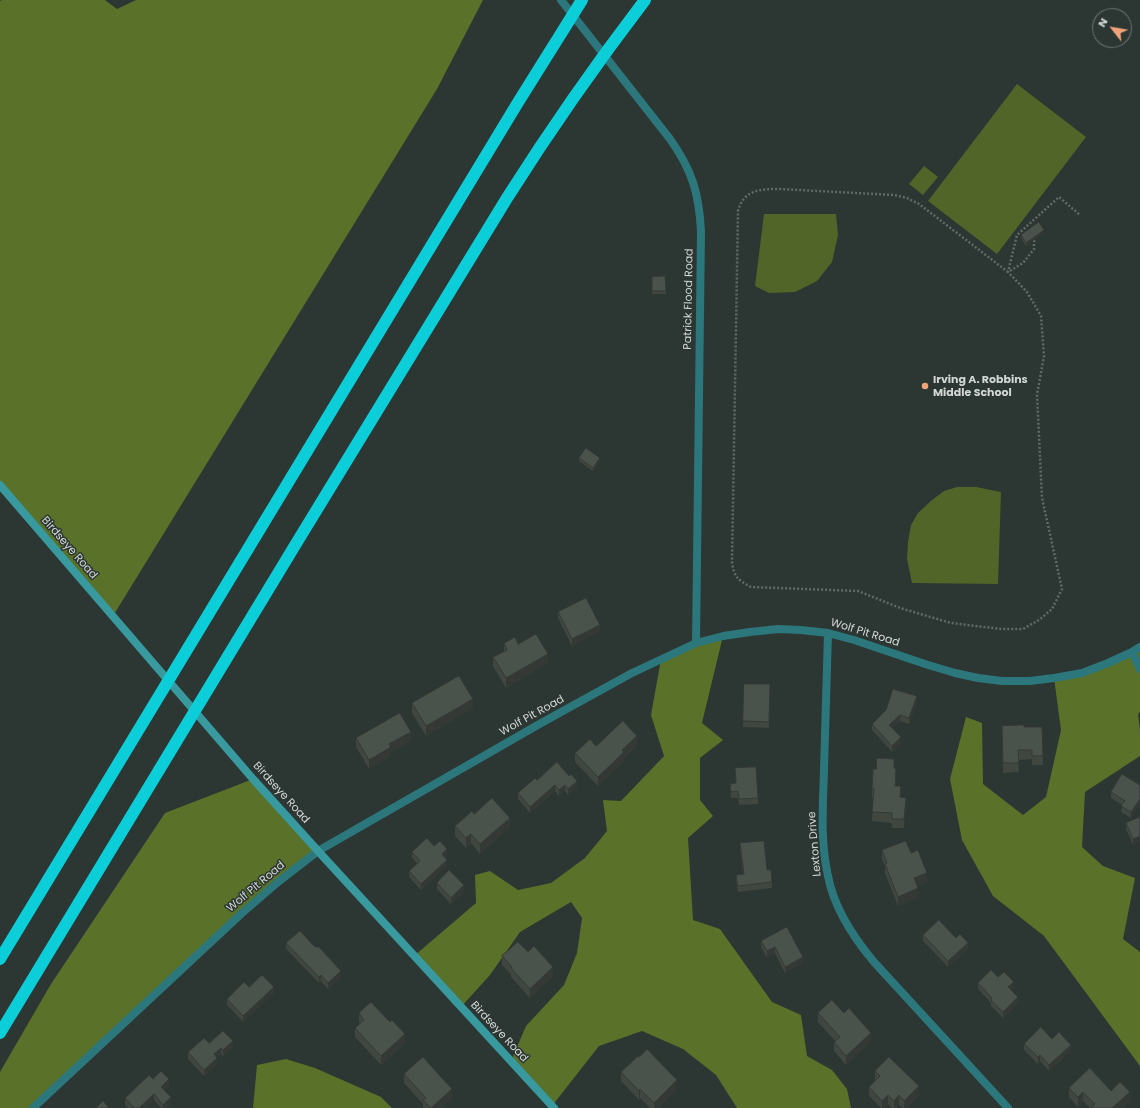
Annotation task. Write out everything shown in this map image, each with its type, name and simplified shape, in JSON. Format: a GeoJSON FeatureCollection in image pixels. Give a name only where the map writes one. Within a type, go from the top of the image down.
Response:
{"type":"FeatureCollection","features":[{"type":"Feature","properties":{"kind":"highway"},"geometry":{"type":"LineString","coordinates":[[0,959],[582,0]]}},
{"type":"Feature","properties":{"kind":"highway"},"geometry":{"type":"LineString","coordinates":[[0,1033],[507,198],[540,146],[645,0]]}},
{"type":"Feature","properties":{"kind":"main road","name":"Birdseye Road"},"geometry":{"type":"LineString","coordinates":[[0,486],[253,779],[554,1108]]}},
{"type":"Feature","properties":{"kind":"street","name":"Patrick Flood Road"},"geometry":{"type":"LineString","coordinates":[[561,0],[682,155],[696,190],[700,211],[701,231],[696,643]]}},
{"type":"Feature","properties":{"kind":"street","name":"Wolf Pit Road"},"geometry":{"type":"LineString","coordinates":[[33,1108],[242,913],[278,882],[318,851],[543,722],[632,673],[696,643],[723,636],[778,629],[828,633],[955,673],[1002,681],[1030,681],[1082,672],[1108,663],[1140,647]]}},
{"type":"Feature","properties":{"kind":"street","name":"Lexton Drive"},"geometry":{"type":"LineString","coordinates":[[828,633],[822,826],[828,877],[835,900],[845,922],[858,943],[1008,1108]]}},
{"type":"Feature","properties":{"kind":"street"},"geometry":{"type":"LineString","coordinates":[[1132,652],[1140,669]]}},
{"type":"Feature","properties":{"kind":"path"},"geometry":{"type":"LineString","coordinates":[[762,189],[894,195],[907,198],[919,204],[1008,272],[1027,292],[1041,316],[1044,356],[1037,395],[1042,498],[1062,590],[1052,610],[1039,620],[1023,628],[1001,629],[951,623],[900,608],[858,591],[751,587],[740,582],[734,573],[732,562],[739,204],[753,192],[762,189]]}},
{"type":"Feature","properties":{"kind":"path"},"geometry":{"type":"LineString","coordinates":[[1008,272],[1017,235],[1059,197],[1080,215]]}},
{"type":"Feature","properties":{"kind":"path"},"geometry":{"type":"LineString","coordinates":[[1008,272],[1023,263],[1034,249],[1034,240]]}},
{"type":"Feature","properties":{"kind":"green space"},"geometry":{"type":"Polygon","coordinates":[[[105,0],[117,9],[136,0],[483,0],[437,89],[113,616],[0,485],[0,1],[105,0]]]}},
{"type":"Feature","properties":{"kind":"green space"},"geometry":{"type":"Polygon","coordinates":[[[1017,84],[1086,137],[997,254],[928,201],[1017,84]]]}},
{"type":"Feature","properties":{"kind":"green space"},"geometry":{"type":"Polygon","coordinates":[[[924,166],[938,177],[923,195],[909,184],[924,166]]]}},
{"type":"Feature","properties":{"kind":"green space"},"geometry":{"type":"Polygon","coordinates":[[[764,214],[836,214],[838,235],[832,262],[817,281],[795,292],[769,293],[755,286],[764,214]]]}},
{"type":"Feature","properties":{"kind":"green space"},"geometry":{"type":"Polygon","coordinates":[[[957,487],[976,487],[1001,492],[998,584],[912,583],[907,559],[911,525],[918,513],[932,500],[944,491],[957,487]]]}},
{"type":"Feature","properties":{"kind":"green space"},"geometry":{"type":"Polygon","coordinates":[[[723,636],[702,723],[723,740],[700,758],[700,800],[713,816],[688,838],[693,920],[720,929],[772,1002],[801,1015],[807,1056],[832,1070],[847,1089],[851,1108],[737,1108],[716,1075],[683,1049],[642,1031],[599,1046],[552,1106],[511,1061],[526,1026],[564,985],[577,953],[582,918],[571,902],[520,932],[490,975],[461,1007],[414,956],[476,903],[475,875],[490,871],[518,890],[551,883],[585,858],[607,831],[603,800],[621,801],[664,756],[651,715],[661,659],[723,636]]]}},
{"type":"Feature","properties":{"kind":"green space"},"geometry":{"type":"Polygon","coordinates":[[[1140,647],[1140,712],[1138,714],[1140,730],[1140,756],[1085,792],[1082,847],[1103,866],[1135,878],[1123,939],[1140,952],[1140,1066],[1044,936],[993,896],[962,840],[950,779],[966,717],[982,723],[983,784],[1023,815],[1046,797],[1061,730],[1054,678],[1082,673],[1140,647]]]}},
{"type":"Feature","properties":{"kind":"green space"},"geometry":{"type":"Polygon","coordinates":[[[253,779],[318,851],[278,882],[33,1108],[0,1108],[0,1072],[51,984],[165,813],[253,779]]]}},
{"type":"Feature","properties":{"kind":"green space"},"geometry":{"type":"Polygon","coordinates":[[[286,1059],[315,1068],[381,1097],[392,1108],[253,1108],[257,1065],[286,1059]]]}},
{"type":"Feature","properties":{"kind":"building"},"geometry":{"type":"Polygon","coordinates":[[[1039,222],[1044,230],[1026,243],[1021,235],[1039,222]]]}},
{"type":"Feature","properties":{"kind":"building"},"geometry":{"type":"Polygon","coordinates":[[[665,276],[666,291],[652,291],[652,277],[665,276]]]}},
{"type":"Feature","properties":{"kind":"building"},"geometry":{"type":"Polygon","coordinates":[[[586,448],[600,458],[593,468],[579,458],[586,448]]]}},
{"type":"Feature","properties":{"kind":"building"},"geometry":{"type":"Polygon","coordinates":[[[586,598],[600,625],[572,639],[558,612],[586,598]]]}},
{"type":"Feature","properties":{"kind":"building"},"geometry":{"type":"Polygon","coordinates":[[[536,634],[548,654],[506,678],[493,657],[507,650],[504,643],[515,637],[518,644],[536,634]]]}},
{"type":"Feature","properties":{"kind":"building"},"geometry":{"type":"Polygon","coordinates":[[[459,676],[473,699],[426,726],[412,703],[459,676]]]}},
{"type":"Feature","properties":{"kind":"building"},"geometry":{"type":"Polygon","coordinates":[[[744,684],[770,684],[769,722],[743,721],[744,684]]]}},
{"type":"Feature","properties":{"kind":"building"},"geometry":{"type":"Polygon","coordinates":[[[893,689],[917,696],[909,718],[900,715],[889,725],[901,737],[892,746],[872,724],[886,710],[893,689]]]}},
{"type":"Feature","properties":{"kind":"building"},"geometry":{"type":"Polygon","coordinates":[[[400,713],[411,732],[389,744],[391,747],[369,760],[356,738],[400,713]]]}},
{"type":"Feature","properties":{"kind":"building"},"geometry":{"type":"Polygon","coordinates":[[[623,721],[637,736],[622,750],[624,752],[598,777],[575,753],[590,739],[596,746],[623,721]]]}},
{"type":"Feature","properties":{"kind":"building"},"geometry":{"type":"Polygon","coordinates":[[[1024,725],[1024,727],[1042,727],[1043,756],[1032,756],[1032,750],[1018,750],[1019,763],[1003,763],[1002,726],[1024,725]]]}},
{"type":"Feature","properties":{"kind":"building"},"geometry":{"type":"Polygon","coordinates":[[[877,758],[894,759],[894,768],[896,769],[895,786],[901,786],[900,797],[906,798],[904,819],[892,819],[892,813],[872,812],[874,789],[872,789],[873,769],[876,769],[877,758]]]}},
{"type":"Feature","properties":{"kind":"building"},"geometry":{"type":"Polygon","coordinates":[[[557,762],[569,776],[571,774],[577,781],[568,789],[565,785],[559,790],[555,785],[530,807],[518,793],[535,778],[537,780],[557,762]]]}},
{"type":"Feature","properties":{"kind":"building"},"geometry":{"type":"Polygon","coordinates":[[[756,767],[758,798],[739,799],[738,791],[731,792],[730,784],[736,783],[735,768],[756,767]]]}},
{"type":"Feature","properties":{"kind":"building"},"geometry":{"type":"Polygon","coordinates":[[[1122,774],[1140,785],[1140,799],[1131,812],[1121,806],[1125,801],[1111,792],[1122,774]]]}},
{"type":"Feature","properties":{"kind":"building"},"geometry":{"type":"Polygon","coordinates":[[[492,798],[510,818],[480,844],[471,834],[466,838],[455,826],[472,811],[474,814],[492,798]]]}},
{"type":"Feature","properties":{"kind":"building"},"geometry":{"type":"Polygon","coordinates":[[[1140,817],[1140,836],[1133,839],[1126,823],[1140,817]]]}},
{"type":"Feature","properties":{"kind":"building"},"geometry":{"type":"Polygon","coordinates":[[[427,838],[434,846],[440,841],[447,849],[442,854],[447,860],[421,884],[409,871],[420,861],[412,852],[427,838]]]}},
{"type":"Feature","properties":{"kind":"building"},"geometry":{"type":"Polygon","coordinates":[[[764,841],[767,870],[771,870],[772,882],[738,886],[736,875],[744,874],[740,843],[764,841]]]}},
{"type":"Feature","properties":{"kind":"building"},"geometry":{"type":"Polygon","coordinates":[[[906,841],[911,853],[918,850],[927,873],[914,878],[918,888],[898,897],[885,864],[887,863],[882,850],[906,841]]]}},
{"type":"Feature","properties":{"kind":"building"},"geometry":{"type":"Polygon","coordinates":[[[449,870],[464,885],[451,898],[437,883],[449,870]]]}},
{"type":"Feature","properties":{"kind":"building"},"geometry":{"type":"Polygon","coordinates":[[[939,920],[956,938],[960,934],[968,943],[948,961],[923,935],[939,920]]]}},
{"type":"Feature","properties":{"kind":"building"},"geometry":{"type":"Polygon","coordinates":[[[787,927],[803,957],[785,967],[775,947],[767,951],[761,941],[787,927]]]}},
{"type":"Feature","properties":{"kind":"building"},"geometry":{"type":"Polygon","coordinates":[[[300,931],[315,947],[319,947],[341,971],[328,983],[321,975],[319,977],[286,943],[300,931]]]}},
{"type":"Feature","properties":{"kind":"building"},"geometry":{"type":"Polygon","coordinates":[[[518,942],[528,952],[534,946],[553,967],[530,989],[502,956],[518,942]]]}},
{"type":"Feature","properties":{"kind":"building"},"geometry":{"type":"Polygon","coordinates":[[[991,970],[998,977],[1004,972],[1014,982],[1008,987],[1018,997],[1003,1012],[991,1000],[992,998],[978,983],[991,970]]]}},
{"type":"Feature","properties":{"kind":"building"},"geometry":{"type":"Polygon","coordinates":[[[262,975],[274,987],[243,1016],[227,999],[244,982],[249,987],[262,975]]]}},
{"type":"Feature","properties":{"kind":"building"},"geometry":{"type":"Polygon","coordinates":[[[832,1000],[844,1013],[849,1008],[871,1033],[846,1056],[834,1042],[840,1037],[818,1013],[832,1000]]]}},
{"type":"Feature","properties":{"kind":"building"},"geometry":{"type":"Polygon","coordinates":[[[371,1002],[390,1022],[392,1020],[405,1034],[381,1056],[355,1028],[364,1020],[359,1013],[371,1002]]]}},
{"type":"Feature","properties":{"kind":"building"},"geometry":{"type":"Polygon","coordinates":[[[1041,1027],[1052,1039],[1059,1032],[1071,1045],[1049,1065],[1040,1055],[1038,1057],[1024,1044],[1041,1027]]]}},
{"type":"Feature","properties":{"kind":"building"},"geometry":{"type":"Polygon","coordinates":[[[223,1031],[233,1041],[223,1050],[221,1048],[214,1054],[217,1058],[204,1070],[188,1052],[204,1038],[209,1043],[223,1031]]]}},
{"type":"Feature","properties":{"kind":"building"},"geometry":{"type":"Polygon","coordinates":[[[647,1049],[677,1080],[654,1103],[640,1089],[639,1091],[621,1072],[647,1049]]]}},
{"type":"Feature","properties":{"kind":"building"},"geometry":{"type":"Polygon","coordinates":[[[423,1057],[452,1089],[431,1108],[423,1100],[426,1098],[404,1074],[423,1057]]]}},
{"type":"Feature","properties":{"kind":"building"},"geometry":{"type":"Polygon","coordinates":[[[889,1057],[919,1086],[904,1101],[899,1095],[894,1101],[888,1095],[882,1101],[869,1087],[880,1076],[875,1071],[889,1057]]]}},
{"type":"Feature","properties":{"kind":"building"},"geometry":{"type":"Polygon","coordinates":[[[1090,1068],[1111,1091],[1120,1082],[1130,1092],[1112,1108],[1091,1108],[1095,1104],[1083,1092],[1078,1097],[1069,1088],[1090,1068]]]}},
{"type":"Feature","properties":{"kind":"building"},"geometry":{"type":"Polygon","coordinates":[[[161,1071],[169,1079],[161,1087],[171,1097],[163,1105],[154,1094],[139,1108],[134,1108],[125,1098],[149,1075],[153,1079],[161,1071]]]}},
{"type":"Feature","properties":{"kind":"building"},"geometry":{"type":"Polygon","coordinates":[[[103,1101],[109,1108],[96,1108],[103,1101]]]}},
{"type":"Feature","properties":{"kind":"place","name":"Irving A. Robbins Middle School"},"geometry":{"type":"Point","coordinates":[925,386]}}]}
